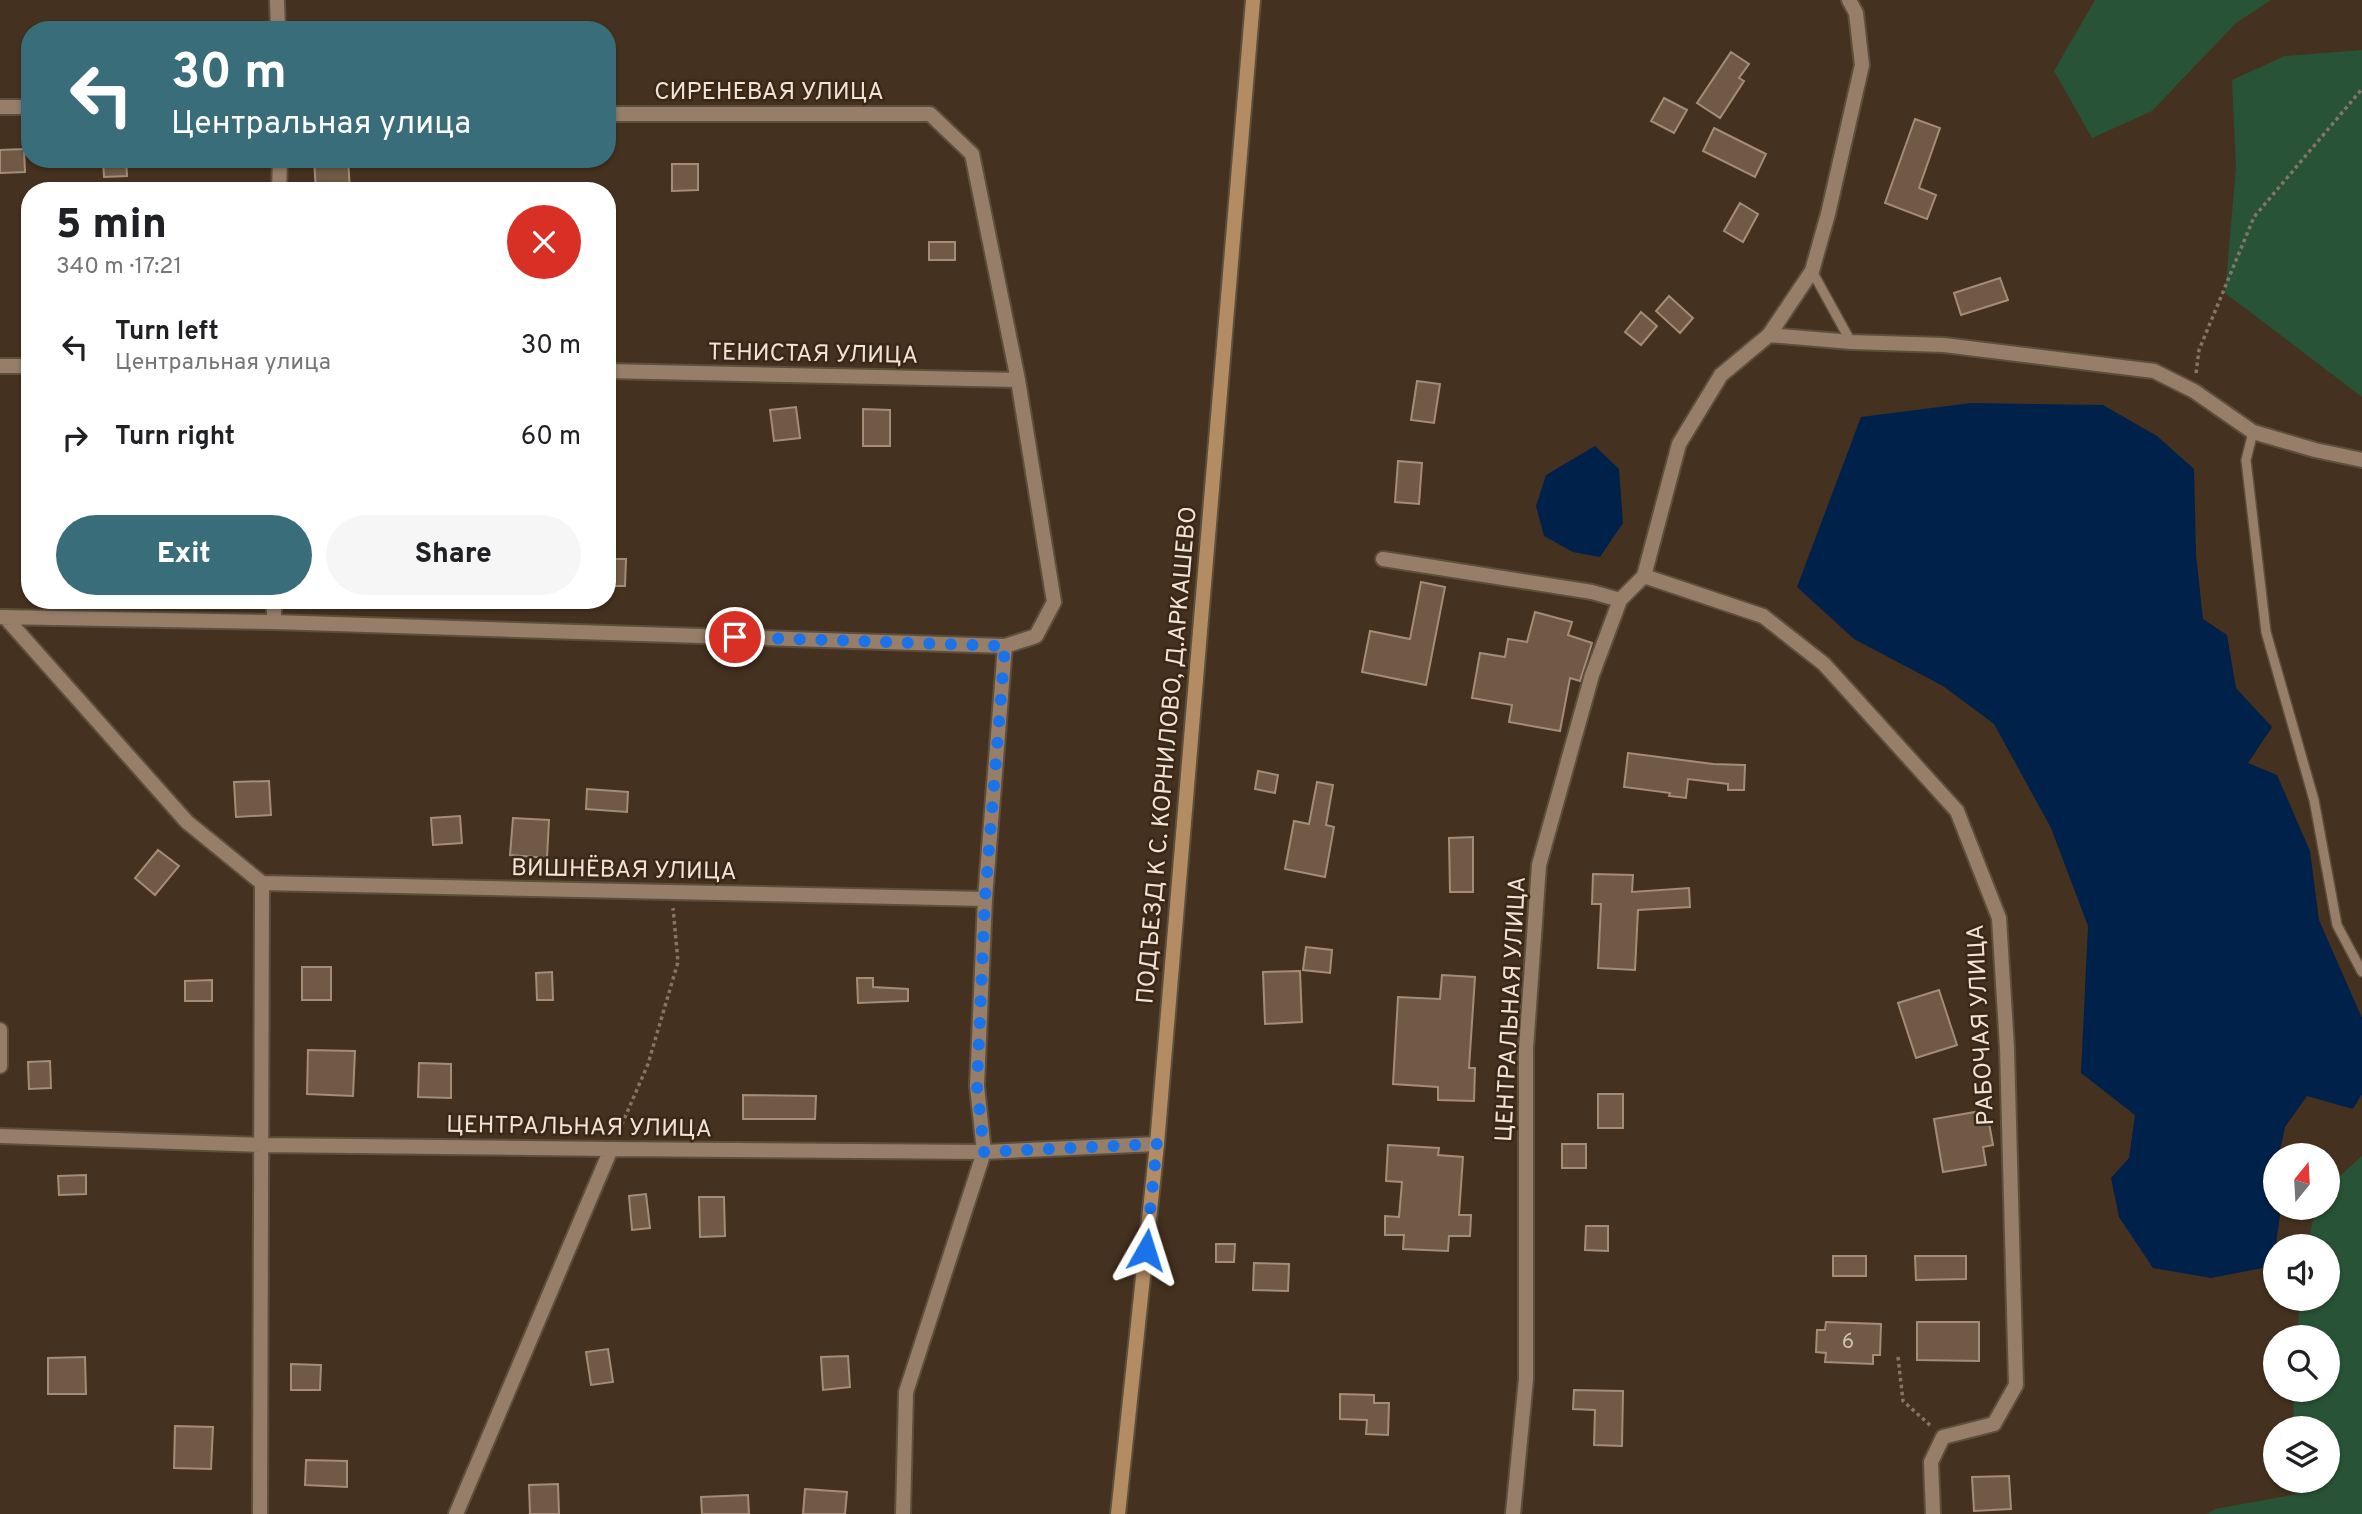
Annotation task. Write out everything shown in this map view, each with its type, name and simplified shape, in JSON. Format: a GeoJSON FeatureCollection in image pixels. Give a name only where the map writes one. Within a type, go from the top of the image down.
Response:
{"type":"FeatureCollection","features":[{"type":"Feature","properties":{"kind":"street"},"geometry":{"type":"LineString","coordinates":[[277,0],[278,21]]}},
{"type":"Feature","properties":{"kind":"street","name":"ПОДЪЕЗД К С. КОРНИЛОВО, Д.АРКАШЕВО"},"geometry":{"type":"LineString","coordinates":[[1118,1514],[1157,1144],[1253,0]]}},
{"type":"Feature","properties":{"kind":"street"},"geometry":{"type":"LineString","coordinates":[[1644,576],[1679,444],[1721,375],[1769,335],[1812,271],[1828,214],[1862,65],[1856,13],[1849,0]]}},
{"type":"Feature","properties":{"kind":"street"},"geometry":{"type":"LineString","coordinates":[[0,107],[21,107]]}},
{"type":"Feature","properties":{"kind":"street","name":"СИРЕНЕВАЯ УЛИЦА"},"geometry":{"type":"LineString","coordinates":[[616,114],[930,114],[972,154],[1018,380]]}},
{"type":"Feature","properties":{"kind":"street"},"geometry":{"type":"LineString","coordinates":[[1769,335],[1851,342],[1944,345],[2154,371],[2194,391],[2253,432],[2362,460]]}},
{"type":"Feature","properties":{"kind":"street"},"geometry":{"type":"LineString","coordinates":[[0,366],[21,366]]}},
{"type":"Feature","properties":{"kind":"street","name":"ТЕНИСТАЯ УЛИЦА"},"geometry":{"type":"LineString","coordinates":[[616,371],[1018,380]]}},
{"type":"Feature","properties":{"kind":"street"},"geometry":{"type":"LineString","coordinates":[[3,617],[274,622],[1005,646],[1036,636],[1054,602],[1018,380]]}},
{"type":"Feature","properties":{"kind":"street"},"geometry":{"type":"LineString","coordinates":[[1383,559],[1592,592],[1620,600]]}},
{"type":"Feature","properties":{"kind":"street","name":"ЦЕНТРАЛЬНАЯ УЛИЦА"},"geometry":{"type":"LineString","coordinates":[[1513,1514],[1526,1379],[1526,1049],[1539,865],[1592,676],[1620,600],[1644,576]]}},
{"type":"Feature","properties":{"kind":"street","name":"РАБОЧАЯ УЛИЦА"},"geometry":{"type":"LineString","coordinates":[[1644,576],[1763,617],[1824,664],[1957,811],[1999,918],[2007,1048],[2016,1385],[1994,1424],[1943,1437]]}},
{"type":"Feature","properties":{"kind":"street"},"geometry":{"type":"LineString","coordinates":[[274,609],[274,622]]}},
{"type":"Feature","properties":{"kind":"street"},"geometry":{"type":"LineString","coordinates":[[3,617],[187,822],[262,883],[260,1514]]}},
{"type":"Feature","properties":{"kind":"street"},"geometry":{"type":"LineString","coordinates":[[903,1514],[906,1392],[984,1152],[977,1086],[985,899],[1005,646]]}},
{"type":"Feature","properties":{"kind":"street","name":"ВИШНЁВАЯ УЛИЦА"},"geometry":{"type":"LineString","coordinates":[[262,883],[985,899]]}},
{"type":"Feature","properties":{"kind":"street"},"geometry":{"type":"LineString","coordinates":[[0,1030],[0,1066]]}},
{"type":"Feature","properties":{"kind":"street","name":"ЦЕНТРАЛЬНАЯ УЛИЦА"},"geometry":{"type":"LineString","coordinates":[[0,1136],[260,1144],[984,1152],[1157,1144]]}},
{"type":"Feature","properties":{"kind":"street"},"geometry":{"type":"LineString","coordinates":[[456,1514],[611,1149]]}},
{"type":"Feature","properties":{"kind":"street"},"geometry":{"type":"LineString","coordinates":[[1933,1514],[1931,1462],[1943,1437]]}},
{"type":"Feature","properties":{"kind":"lane"},"geometry":{"type":"LineString","coordinates":[[1812,271],[1851,342]]}},
{"type":"Feature","properties":{"kind":"lane"},"geometry":{"type":"LineString","coordinates":[[2253,432],[2246,460],[2266,632],[2314,800],[2337,925],[2362,972]]}},
{"type":"Feature","properties":{"kind":"path"},"geometry":{"type":"LineString","coordinates":[[2194,391],[2199,350],[2254,217],[2362,89]]}},
{"type":"Feature","properties":{"kind":"path"},"geometry":{"type":"LineString","coordinates":[[611,1149],[648,1064],[678,962],[671,892]]}},
{"type":"Feature","properties":{"kind":"path"},"geometry":{"type":"LineString","coordinates":[[1898,1357],[1903,1401],[1943,1437]]}},
{"type":"Feature","properties":{"kind":"green space"},"geometry":{"type":"Polygon","coordinates":[[[2095,0],[2271,0],[2236,23],[2152,111],[2092,138],[2054,71],[2095,0]]]}},
{"type":"Feature","properties":{"kind":"green space"},"geometry":{"type":"Polygon","coordinates":[[[2362,50],[2362,397],[2225,293],[2236,168],[2232,80],[2285,56],[2362,50]]]}},
{"type":"Feature","properties":{"kind":"green space"},"geometry":{"type":"Polygon","coordinates":[[[2362,1156],[2362,1514],[2207,1514],[2215,1509],[2297,1493],[2340,1493],[2340,1416],[2294,1416],[2293,1402],[2340,1402],[2340,1325],[2298,1325],[2299,1311],[2340,1311],[2340,1234],[2310,1234],[2313,1220],[2340,1220],[2340,1176],[2362,1156]]]}},
{"type":"Feature","properties":{"kind":"water"},"geometry":{"type":"Polygon","coordinates":[[[1971,403],[2103,405],[2157,436],[2194,469],[2196,555],[2203,619],[2227,635],[2236,688],[2272,727],[2248,763],[2277,775],[2310,851],[2319,920],[2362,1018],[2362,1094],[2353,1109],[2307,1096],[2285,1127],[2282,1143],[2263,1143],[2263,1220],[2279,1220],[2277,1234],[2263,1234],[2263,1268],[2211,1278],[2153,1268],[2119,1217],[2111,1178],[2129,1158],[2135,1115],[2081,1073],[2088,926],[2051,828],[1994,724],[1943,686],[1854,639],[1797,587],[1861,417],[1971,403]]]}},
{"type":"Feature","properties":{"kind":"water"},"geometry":{"type":"Polygon","coordinates":[[[1595,446],[1619,469],[1623,523],[1600,557],[1573,552],[1544,536],[1536,506],[1546,475],[1595,446]]]}},
{"type":"Feature","properties":{"kind":"building"},"geometry":{"type":"Polygon","coordinates":[[[1731,52],[1749,64],[1739,78],[1744,81],[1720,118],[1697,103],[1731,52]]]}},
{"type":"Feature","properties":{"kind":"building"},"geometry":{"type":"Polygon","coordinates":[[[1664,98],[1687,110],[1674,133],[1651,121],[1664,98]]]}},
{"type":"Feature","properties":{"kind":"building"},"geometry":{"type":"Polygon","coordinates":[[[1915,119],[1940,128],[1919,188],[1936,195],[1927,219],[1885,203],[1915,119]]]}},
{"type":"Feature","properties":{"kind":"building"},"geometry":{"type":"Polygon","coordinates":[[[1714,128],[1766,154],[1755,177],[1703,151],[1714,128]]]}},
{"type":"Feature","properties":{"kind":"building"},"geometry":{"type":"Polygon","coordinates":[[[21,149],[21,168],[25,168],[25,172],[0,173],[0,150],[21,149]]]}},
{"type":"Feature","properties":{"kind":"building"},"geometry":{"type":"Polygon","coordinates":[[[672,164],[698,164],[698,190],[672,191],[672,164]]]}},
{"type":"Feature","properties":{"kind":"building"},"geometry":{"type":"Polygon","coordinates":[[[104,168],[127,168],[127,176],[104,177],[104,168]]]}},
{"type":"Feature","properties":{"kind":"building"},"geometry":{"type":"Polygon","coordinates":[[[315,168],[349,168],[349,182],[315,182],[315,168]]]}},
{"type":"Feature","properties":{"kind":"building"},"geometry":{"type":"Polygon","coordinates":[[[1740,203],[1758,214],[1743,242],[1724,231],[1740,203]]]}},
{"type":"Feature","properties":{"kind":"building"},"geometry":{"type":"Polygon","coordinates":[[[929,242],[955,242],[955,260],[929,260],[929,242]]]}},
{"type":"Feature","properties":{"kind":"building"},"geometry":{"type":"Polygon","coordinates":[[[2000,278],[2008,300],[1961,315],[1954,293],[2000,278]]]}},
{"type":"Feature","properties":{"kind":"building"},"geometry":{"type":"Polygon","coordinates":[[[1669,296],[1693,318],[1680,333],[1656,311],[1669,296]]]}},
{"type":"Feature","properties":{"kind":"building"},"geometry":{"type":"Polygon","coordinates":[[[1641,312],[1657,326],[1641,345],[1625,332],[1641,312]]]}},
{"type":"Feature","properties":{"kind":"building"},"geometry":{"type":"Polygon","coordinates":[[[1417,381],[1440,384],[1434,423],[1411,420],[1417,381]]]}},
{"type":"Feature","properties":{"kind":"building"},"geometry":{"type":"Polygon","coordinates":[[[796,407],[800,438],[774,441],[770,410],[796,407]]]}},
{"type":"Feature","properties":{"kind":"building"},"geometry":{"type":"Polygon","coordinates":[[[863,409],[890,410],[890,446],[863,446],[863,409]]]}},
{"type":"Feature","properties":{"kind":"building"},"geometry":{"type":"Polygon","coordinates":[[[1398,461],[1422,463],[1419,504],[1395,502],[1398,461]]]}},
{"type":"Feature","properties":{"kind":"building"},"geometry":{"type":"Polygon","coordinates":[[[616,559],[626,559],[625,586],[616,586],[616,559]]]}},
{"type":"Feature","properties":{"kind":"building"},"geometry":{"type":"Polygon","coordinates":[[[1421,582],[1445,587],[1426,685],[1362,672],[1370,631],[1410,639],[1421,582]]]}},
{"type":"Feature","properties":{"kind":"building"},"geometry":{"type":"Polygon","coordinates":[[[1535,612],[1572,622],[1568,635],[1592,643],[1580,681],[1570,678],[1560,731],[1509,722],[1512,705],[1472,698],[1480,653],[1505,657],[1508,639],[1527,642],[1535,612]]]}},
{"type":"Feature","properties":{"kind":"building"},"geometry":{"type":"Polygon","coordinates":[[[1628,753],[1713,764],[1745,765],[1744,790],[1728,790],[1728,784],[1688,779],[1686,798],[1669,796],[1670,793],[1624,787],[1628,753]]]}},
{"type":"Feature","properties":{"kind":"building"},"geometry":{"type":"Polygon","coordinates":[[[1258,771],[1278,775],[1275,793],[1255,789],[1258,771]]]}},
{"type":"Feature","properties":{"kind":"building"},"geometry":{"type":"Polygon","coordinates":[[[269,781],[271,815],[236,817],[234,782],[269,781]]]}},
{"type":"Feature","properties":{"kind":"building"},"geometry":{"type":"Polygon","coordinates":[[[1317,782],[1333,785],[1326,825],[1334,827],[1325,877],[1285,869],[1294,821],[1309,824],[1317,782]]]}},
{"type":"Feature","properties":{"kind":"building"},"geometry":{"type":"Polygon","coordinates":[[[587,789],[628,792],[627,812],[586,809],[587,789]]]}},
{"type":"Feature","properties":{"kind":"building"},"geometry":{"type":"Polygon","coordinates":[[[460,816],[462,843],[433,845],[431,818],[460,816]]]}},
{"type":"Feature","properties":{"kind":"building"},"geometry":{"type":"Polygon","coordinates":[[[513,818],[549,820],[547,858],[510,855],[513,818]]]}},
{"type":"Feature","properties":{"kind":"building"},"geometry":{"type":"Polygon","coordinates":[[[1473,837],[1473,892],[1450,892],[1449,838],[1473,837]]]}},
{"type":"Feature","properties":{"kind":"building"},"geometry":{"type":"Polygon","coordinates":[[[158,850],[179,866],[155,895],[135,878],[158,850]]]}},
{"type":"Feature","properties":{"kind":"building"},"geometry":{"type":"Polygon","coordinates":[[[1593,874],[1633,875],[1632,892],[1689,888],[1690,907],[1638,910],[1635,970],[1598,968],[1601,904],[1592,904],[1593,874]]]}},
{"type":"Feature","properties":{"kind":"building"},"geometry":{"type":"Polygon","coordinates":[[[1306,947],[1332,950],[1330,973],[1303,970],[1306,947]]]}},
{"type":"Feature","properties":{"kind":"building"},"geometry":{"type":"Polygon","coordinates":[[[302,967],[331,967],[331,1000],[302,1000],[302,967]]]}},
{"type":"Feature","properties":{"kind":"building"},"geometry":{"type":"Polygon","coordinates":[[[1300,971],[1302,1022],[1265,1024],[1263,972],[1300,971]]]}},
{"type":"Feature","properties":{"kind":"building"},"geometry":{"type":"Polygon","coordinates":[[[552,972],[553,1000],[537,1000],[536,973],[552,972]]]}},
{"type":"Feature","properties":{"kind":"building"},"geometry":{"type":"Polygon","coordinates":[[[1442,975],[1475,977],[1469,1068],[1475,1068],[1474,1101],[1438,1100],[1438,1087],[1393,1084],[1398,997],[1440,999],[1442,975]]]}},
{"type":"Feature","properties":{"kind":"building"},"geometry":{"type":"Polygon","coordinates":[[[857,978],[873,978],[873,987],[908,989],[908,1001],[858,1003],[857,978]]]}},
{"type":"Feature","properties":{"kind":"building"},"geometry":{"type":"Polygon","coordinates":[[[212,980],[212,1001],[185,1001],[185,981],[212,980]]]}},
{"type":"Feature","properties":{"kind":"building"},"geometry":{"type":"Polygon","coordinates":[[[1939,990],[1957,1045],[1916,1058],[1898,1003],[1939,990]]]}},
{"type":"Feature","properties":{"kind":"building"},"geometry":{"type":"Polygon","coordinates":[[[308,1050],[355,1051],[353,1096],[307,1094],[308,1050]]]}},
{"type":"Feature","properties":{"kind":"building"},"geometry":{"type":"Polygon","coordinates":[[[50,1061],[51,1088],[29,1089],[28,1062],[50,1061]]]}},
{"type":"Feature","properties":{"kind":"building"},"geometry":{"type":"Polygon","coordinates":[[[419,1063],[451,1064],[451,1098],[418,1097],[419,1063]]]}},
{"type":"Feature","properties":{"kind":"building"},"geometry":{"type":"Polygon","coordinates":[[[1598,1094],[1623,1094],[1623,1128],[1598,1128],[1598,1094]]]}},
{"type":"Feature","properties":{"kind":"building"},"geometry":{"type":"Polygon","coordinates":[[[743,1095],[816,1096],[815,1119],[743,1119],[743,1095]]]}},
{"type":"Feature","properties":{"kind":"building"},"geometry":{"type":"Polygon","coordinates":[[[1975,1112],[1977,1125],[1989,1123],[1993,1145],[1983,1147],[1986,1165],[1943,1172],[1934,1119],[1975,1112]]]}},
{"type":"Feature","properties":{"kind":"building"},"geometry":{"type":"Polygon","coordinates":[[[1562,1144],[1586,1144],[1586,1168],[1562,1168],[1562,1144]]]}},
{"type":"Feature","properties":{"kind":"building"},"geometry":{"type":"Polygon","coordinates":[[[1388,1145],[1439,1148],[1438,1155],[1463,1157],[1459,1215],[1471,1215],[1470,1236],[1449,1236],[1448,1251],[1403,1249],[1404,1235],[1385,1235],[1385,1216],[1399,1217],[1402,1182],[1386,1181],[1388,1145]]]}},
{"type":"Feature","properties":{"kind":"building"},"geometry":{"type":"Polygon","coordinates":[[[86,1175],[86,1194],[59,1195],[58,1176],[86,1175]]]}},
{"type":"Feature","properties":{"kind":"building"},"geometry":{"type":"Polygon","coordinates":[[[646,1194],[650,1228],[632,1230],[629,1196],[646,1194]]]}},
{"type":"Feature","properties":{"kind":"building"},"geometry":{"type":"Polygon","coordinates":[[[699,1197],[724,1197],[725,1236],[700,1237],[699,1197]]]}},
{"type":"Feature","properties":{"kind":"building"},"geometry":{"type":"Polygon","coordinates":[[[1586,1226],[1608,1226],[1608,1251],[1585,1250],[1586,1226]]]}},
{"type":"Feature","properties":{"kind":"building"},"geometry":{"type":"Polygon","coordinates":[[[1216,1244],[1235,1244],[1234,1262],[1216,1262],[1216,1244]]]}},
{"type":"Feature","properties":{"kind":"building"},"geometry":{"type":"Polygon","coordinates":[[[1833,1256],[1866,1256],[1866,1276],[1833,1276],[1833,1256]]]}},
{"type":"Feature","properties":{"kind":"building"},"geometry":{"type":"Polygon","coordinates":[[[1915,1256],[1966,1256],[1966,1279],[1916,1280],[1915,1256]]]}},
{"type":"Feature","properties":{"kind":"building"},"geometry":{"type":"Polygon","coordinates":[[[1254,1263],[1289,1264],[1288,1291],[1253,1290],[1254,1263]]]}},
{"type":"Feature","properties":{"kind":"building"},"geometry":{"type":"Polygon","coordinates":[[[1826,1322],[1881,1324],[1880,1355],[1873,1355],[1873,1364],[1825,1362],[1826,1353],[1816,1352],[1817,1330],[1825,1330],[1826,1322]]]}},
{"type":"Feature","properties":{"kind":"building"},"geometry":{"type":"Polygon","coordinates":[[[1917,1322],[1979,1322],[1979,1361],[1917,1360],[1917,1322]]]}},
{"type":"Feature","properties":{"kind":"building"},"geometry":{"type":"Polygon","coordinates":[[[608,1349],[613,1382],[591,1385],[586,1352],[608,1349]]]}},
{"type":"Feature","properties":{"kind":"building"},"geometry":{"type":"Polygon","coordinates":[[[848,1356],[850,1387],[823,1390],[821,1357],[848,1356]]]}},
{"type":"Feature","properties":{"kind":"building"},"geometry":{"type":"Polygon","coordinates":[[[85,1357],[86,1394],[48,1394],[48,1358],[85,1357]]]}},
{"type":"Feature","properties":{"kind":"building"},"geometry":{"type":"Polygon","coordinates":[[[291,1364],[321,1365],[320,1390],[291,1390],[291,1364]]]}},
{"type":"Feature","properties":{"kind":"building"},"geometry":{"type":"Polygon","coordinates":[[[1574,1390],[1623,1391],[1622,1446],[1594,1445],[1595,1410],[1573,1409],[1574,1390]]]}},
{"type":"Feature","properties":{"kind":"building"},"geometry":{"type":"Polygon","coordinates":[[[1340,1394],[1374,1395],[1374,1403],[1389,1403],[1388,1435],[1366,1434],[1367,1420],[1340,1419],[1340,1394]]]}},
{"type":"Feature","properties":{"kind":"building"},"geometry":{"type":"Polygon","coordinates":[[[175,1426],[213,1427],[211,1469],[174,1468],[175,1426]]]}},
{"type":"Feature","properties":{"kind":"building"},"geometry":{"type":"Polygon","coordinates":[[[306,1460],[347,1461],[347,1487],[305,1485],[306,1460]]]}},
{"type":"Feature","properties":{"kind":"building"},"geometry":{"type":"Polygon","coordinates":[[[2009,1476],[2011,1509],[1974,1511],[1972,1477],[2009,1476]]]}},
{"type":"Feature","properties":{"kind":"building"},"geometry":{"type":"Polygon","coordinates":[[[558,1484],[559,1514],[530,1514],[529,1485],[558,1484]]]}},
{"type":"Feature","properties":{"kind":"building"},"geometry":{"type":"Polygon","coordinates":[[[805,1489],[847,1492],[845,1514],[803,1514],[805,1489]]]}},
{"type":"Feature","properties":{"kind":"building"},"geometry":{"type":"Polygon","coordinates":[[[748,1495],[749,1514],[702,1514],[701,1497],[748,1495]]]}},
{"type":"Feature","properties":{"kind":"route"},"geometry":{"type":"LineString","coordinates":[[735,637],[1005,646],[985,899],[977,1086],[984,1152],[1157,1144],[1146,1250]]}}]}
